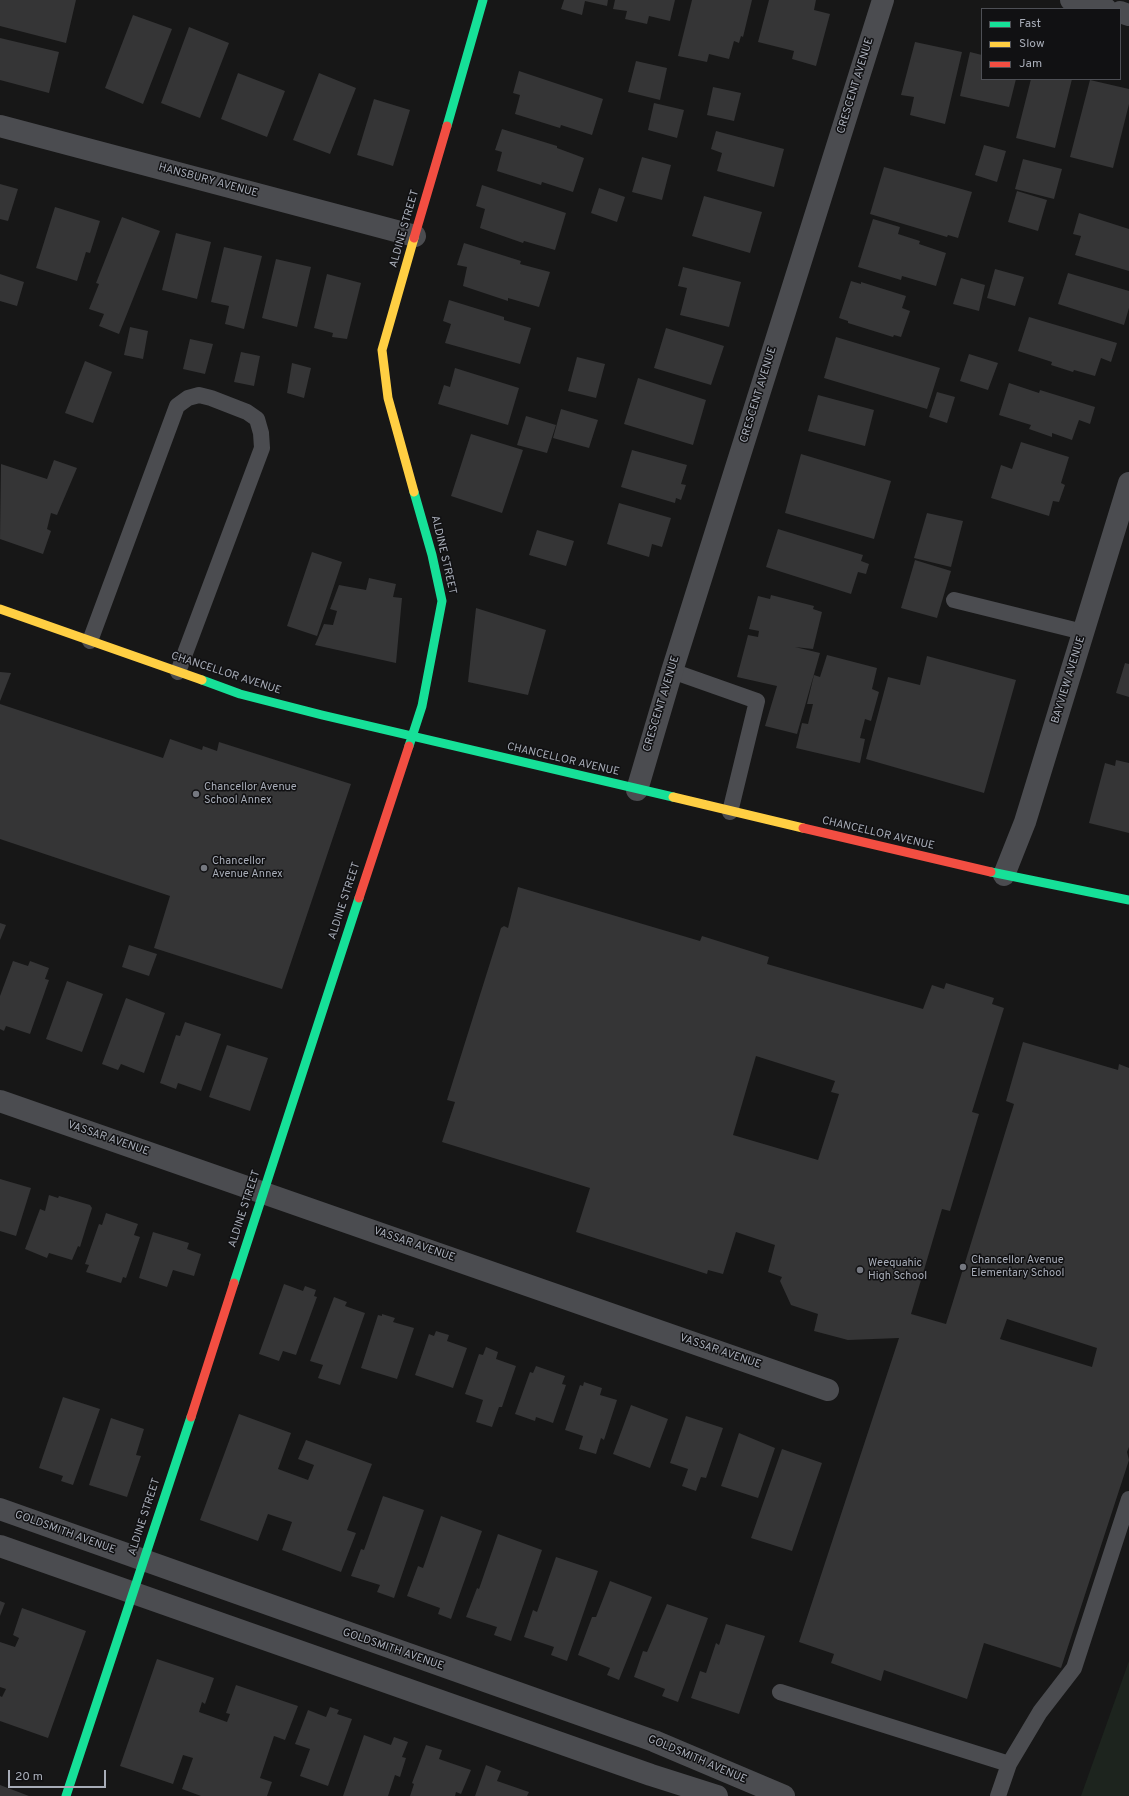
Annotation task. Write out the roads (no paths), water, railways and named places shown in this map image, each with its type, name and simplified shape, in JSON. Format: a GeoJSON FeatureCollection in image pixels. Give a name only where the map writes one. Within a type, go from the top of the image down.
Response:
{"type":"FeatureCollection","features":[{"type":"Feature","properties":{"kind":"street","name":"ALDINE STREET"},"geometry":{"type":"LineString","coordinates":[[66,1796],[144,1561],[262,1192],[422,706],[442,601],[432,554],[388,398],[382,350],[483,0]]}},
{"type":"Feature","properties":{"kind":"street","name":"CRESCENT AVENUE"},"geometry":{"type":"LineString","coordinates":[[637,790],[672,671],[883,0]]}},
{"type":"Feature","properties":{"kind":"street"},"geometry":{"type":"LineString","coordinates":[[1071,0],[1102,8]]}},
{"type":"Feature","properties":{"kind":"street","name":"HANSBURY AVENUE"},"geometry":{"type":"LineString","coordinates":[[0,126],[415,236]]}},
{"type":"Feature","properties":{"kind":"street","name":"BAYVIEW AVENUE"},"geometry":{"type":"LineString","coordinates":[[1004,875],[1025,822],[1129,484]]}},
{"type":"Feature","properties":{"kind":"street","name":"CHANCELLOR AVENUE"},"geometry":{"type":"LineString","coordinates":[[0,609],[240,694],[412,737],[730,812],[1004,875],[1129,900]]}},
{"type":"Feature","properties":{"kind":"street","name":"VASSAR AVENUE"},"geometry":{"type":"LineString","coordinates":[[0,1101],[828,1390]]}},
{"type":"Feature","properties":{"kind":"street","name":"GOLDSMITH AVENUE"},"geometry":{"type":"LineString","coordinates":[[0,1509],[419,1659],[654,1741],[784,1796]]}},
{"type":"Feature","properties":{"kind":"street"},"geometry":{"type":"LineString","coordinates":[[0,1546],[651,1775],[717,1796]]}},
{"type":"Feature","properties":{"kind":"street"},"geometry":{"type":"LineString","coordinates":[[410,1690],[419,1659]]}},
{"type":"Feature","properties":{"kind":"lane"},"geometry":{"type":"LineString","coordinates":[[90,641],[177,406],[188,398],[199,395],[211,398],[247,412],[256,419],[261,433],[262,448],[178,672]]}},
{"type":"Feature","properties":{"kind":"lane"},"geometry":{"type":"LineString","coordinates":[[954,600],[1083,632]]}},
{"type":"Feature","properties":{"kind":"lane"},"geometry":{"type":"LineString","coordinates":[[672,671],[757,701],[730,812]]}},
{"type":"Feature","properties":{"kind":"lane"},"geometry":{"type":"LineString","coordinates":[[998,1796],[1009,1764],[1040,1712],[1074,1668],[1129,1499]]}},
{"type":"Feature","properties":{"kind":"lane"},"geometry":{"type":"LineString","coordinates":[[780,1692],[1009,1764]]}},
{"type":"Feature","properties":{"kind":"place","name":"Chancellor Avenue School Annex"},"geometry":{"type":"Point","coordinates":[196,794]}},
{"type":"Feature","properties":{"kind":"place","name":"Chancellor Avenue Annex"},"geometry":{"type":"Point","coordinates":[204,868]}},
{"type":"Feature","properties":{"kind":"place","name":"Chancellor Avenue Elementary School"},"geometry":{"type":"Point","coordinates":[963,1267]}},
{"type":"Feature","properties":{"kind":"place","name":"Weequahic High School"},"geometry":{"type":"Point","coordinates":[860,1270]}}]}
